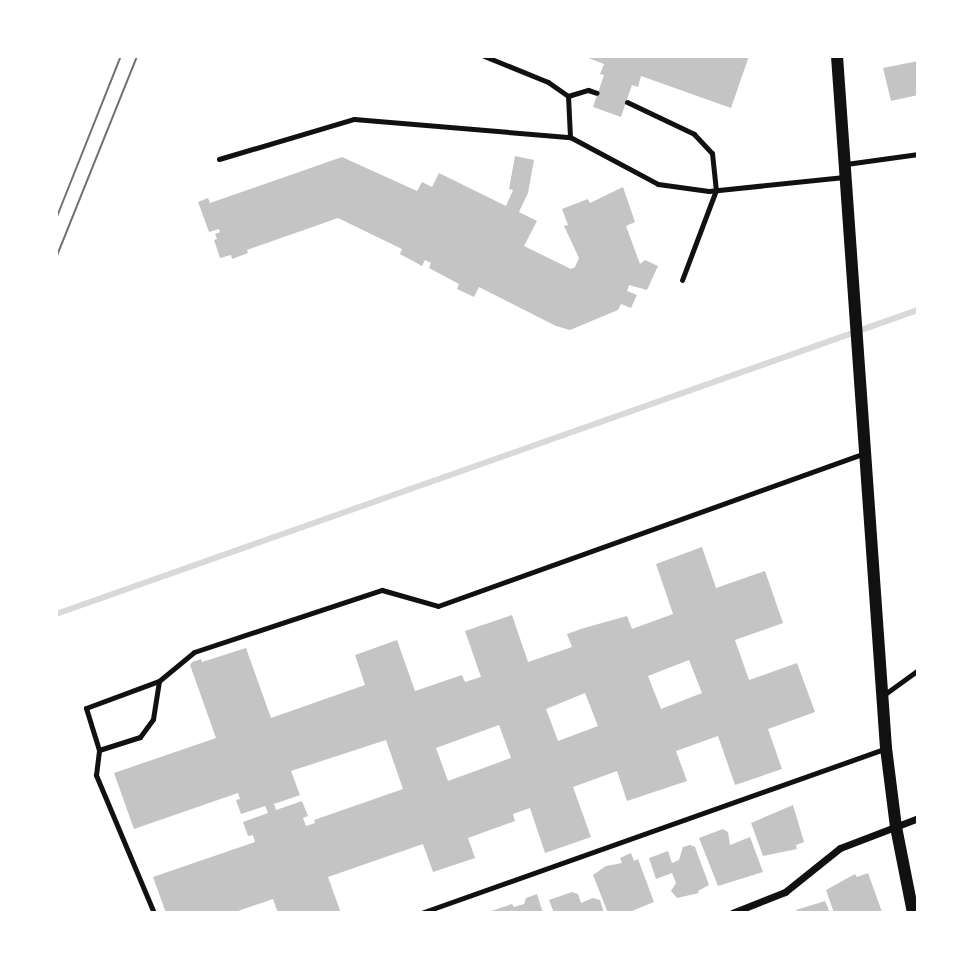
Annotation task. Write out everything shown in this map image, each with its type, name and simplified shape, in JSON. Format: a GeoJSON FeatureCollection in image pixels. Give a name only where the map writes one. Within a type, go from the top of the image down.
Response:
{"type":"FeatureCollection","features":[{"type":"Feature","properties":{"kind":"street"},"geometry":{"type":"LineString","coordinates":[[837,56],[886,748],[896,827],[913,913]]}},
{"type":"Feature","properties":{"kind":"street"},"geometry":{"type":"LineString","coordinates":[[732,913],[785,892],[840,848],[918,818]]}},
{"type":"Feature","properties":{"kind":"lane"},"geometry":{"type":"LineString","coordinates":[[484,56],[548,82],[568,96]]}},
{"type":"Feature","properties":{"kind":"lane"},"geometry":{"type":"LineString","coordinates":[[568,96],[589,90],[597,93]]}},
{"type":"Feature","properties":{"kind":"lane"},"geometry":{"type":"LineString","coordinates":[[568,96],[570,137]]}},
{"type":"Feature","properties":{"kind":"lane"},"geometry":{"type":"LineString","coordinates":[[627,102],[694,134],[712,153],[716,190],[682,280]]}},
{"type":"Feature","properties":{"kind":"lane"},"geometry":{"type":"LineString","coordinates":[[219,159],[355,119],[570,137],[658,184],[716,190],[846,171],[918,154]]}},
{"type":"Feature","properties":{"kind":"lane"},"geometry":{"type":"LineString","coordinates":[[154,913],[96,775],[99,750],[86,708],[159,681],[194,652],[382,590],[438,606],[866,453]]}},
{"type":"Feature","properties":{"kind":"lane"},"geometry":{"type":"LineString","coordinates":[[882,696],[918,670]]}},
{"type":"Feature","properties":{"kind":"lane"},"geometry":{"type":"LineString","coordinates":[[99,750],[140,737],[153,719],[159,681]]}},
{"type":"Feature","properties":{"kind":"lane"},"geometry":{"type":"LineString","coordinates":[[421,913],[886,748]]}},
{"type":"Feature","properties":{"kind":"building"},"geometry":{"type":"Polygon","coordinates":[[[583,56],[749,56],[731,108],[641,76],[638,87],[632,85],[621,117],[593,107],[604,75],[600,74],[604,64],[583,56]]]}},
{"type":"Feature","properties":{"kind":"building"},"geometry":{"type":"Polygon","coordinates":[[[918,61],[918,95],[891,101],[883,68],[918,61]]]}},
{"type":"Feature","properties":{"kind":"building"},"geometry":{"type":"Polygon","coordinates":[[[515,156],[534,160],[528,193],[519,212],[537,221],[524,246],[571,269],[579,258],[564,226],[568,225],[562,209],[588,199],[590,203],[623,187],[635,222],[626,226],[640,264],[645,260],[658,266],[647,290],[629,285],[627,291],[637,295],[631,308],[621,304],[618,310],[570,330],[556,326],[479,287],[474,297],[457,289],[459,284],[429,268],[431,263],[425,260],[422,266],[400,254],[402,249],[338,218],[247,250],[248,253],[232,259],[231,255],[220,258],[214,240],[217,239],[215,234],[220,232],[219,229],[209,232],[198,202],[208,198],[210,203],[342,157],[417,191],[422,182],[432,187],[439,173],[506,206],[513,190],[509,189],[515,156]]]}},
{"type":"Feature","properties":{"kind":"building"},"geometry":{"type":"Polygon","coordinates":[[[702,547],[716,588],[765,571],[783,623],[735,640],[749,680],[797,663],[815,712],[768,729],[782,769],[735,785],[718,736],[676,751],[687,781],[627,801],[617,771],[573,787],[591,837],[545,853],[530,808],[513,814],[515,821],[468,838],[475,858],[433,872],[423,844],[328,877],[341,913],[278,913],[273,899],[232,913],[166,913],[153,877],[255,842],[253,835],[248,836],[243,822],[268,813],[265,806],[241,814],[236,800],[240,799],[238,793],[134,829],[114,773],[216,738],[190,665],[192,662],[201,659],[202,662],[246,648],[271,718],[365,685],[355,655],[397,640],[415,691],[462,675],[465,682],[481,677],[465,631],[512,615],[528,662],[572,647],[567,634],[584,628],[627,616],[632,629],[673,614],[656,564],[702,547]],[[689,660],[648,676],[661,709],[702,693],[689,660]],[[585,693],[546,709],[558,741],[598,726],[585,693]],[[499,725],[436,748],[448,781],[511,758],[499,725]],[[386,740],[291,771],[300,795],[274,804],[276,810],[302,801],[308,816],[303,818],[306,826],[315,823],[314,820],[403,789],[386,740]]]}},
{"type":"Feature","properties":{"kind":"building"},"geometry":{"type":"Polygon","coordinates":[[[793,805],[804,842],[796,845],[797,849],[763,856],[751,823],[793,805]]]}},
{"type":"Feature","properties":{"kind":"building"},"geometry":{"type":"Polygon","coordinates":[[[723,829],[728,832],[730,845],[750,837],[763,872],[718,886],[699,838],[723,829]]]}},
{"type":"Feature","properties":{"kind":"building"},"geometry":{"type":"Polygon","coordinates":[[[683,847],[695,847],[709,885],[698,891],[699,893],[677,898],[671,891],[676,883],[672,873],[656,879],[649,858],[668,851],[672,863],[679,860],[683,847]]]}},
{"type":"Feature","properties":{"kind":"building"},"geometry":{"type":"Polygon","coordinates":[[[631,853],[634,861],[638,859],[654,902],[627,913],[608,913],[593,875],[606,866],[622,863],[620,858],[631,853]]]}},
{"type":"Feature","properties":{"kind":"building"},"geometry":{"type":"Polygon","coordinates":[[[868,873],[882,912],[834,913],[826,890],[855,874],[857,877],[868,873]]]}},
{"type":"Feature","properties":{"kind":"building"},"geometry":{"type":"Polygon","coordinates":[[[572,892],[578,894],[581,903],[593,898],[600,900],[604,913],[554,913],[549,900],[572,892]]]}},
{"type":"Feature","properties":{"kind":"building"},"geometry":{"type":"Polygon","coordinates":[[[537,894],[543,913],[485,913],[512,904],[514,907],[524,904],[526,898],[537,894]]]}},
{"type":"Feature","properties":{"kind":"building"},"geometry":{"type":"Polygon","coordinates":[[[825,901],[830,913],[797,913],[796,910],[825,901]]]}},
{"type":"Feature","properties":{"kind":"waterway"},"geometry":{"type":"LineString","coordinates":[[56,614],[918,310]]}},
{"type":"Feature","properties":{"kind":"tram line"},"geometry":{"type":"LineString","coordinates":[[56,219],[121,56]]}},
{"type":"Feature","properties":{"kind":"tram line"},"geometry":{"type":"LineString","coordinates":[[56,258],[137,56]]}}]}
